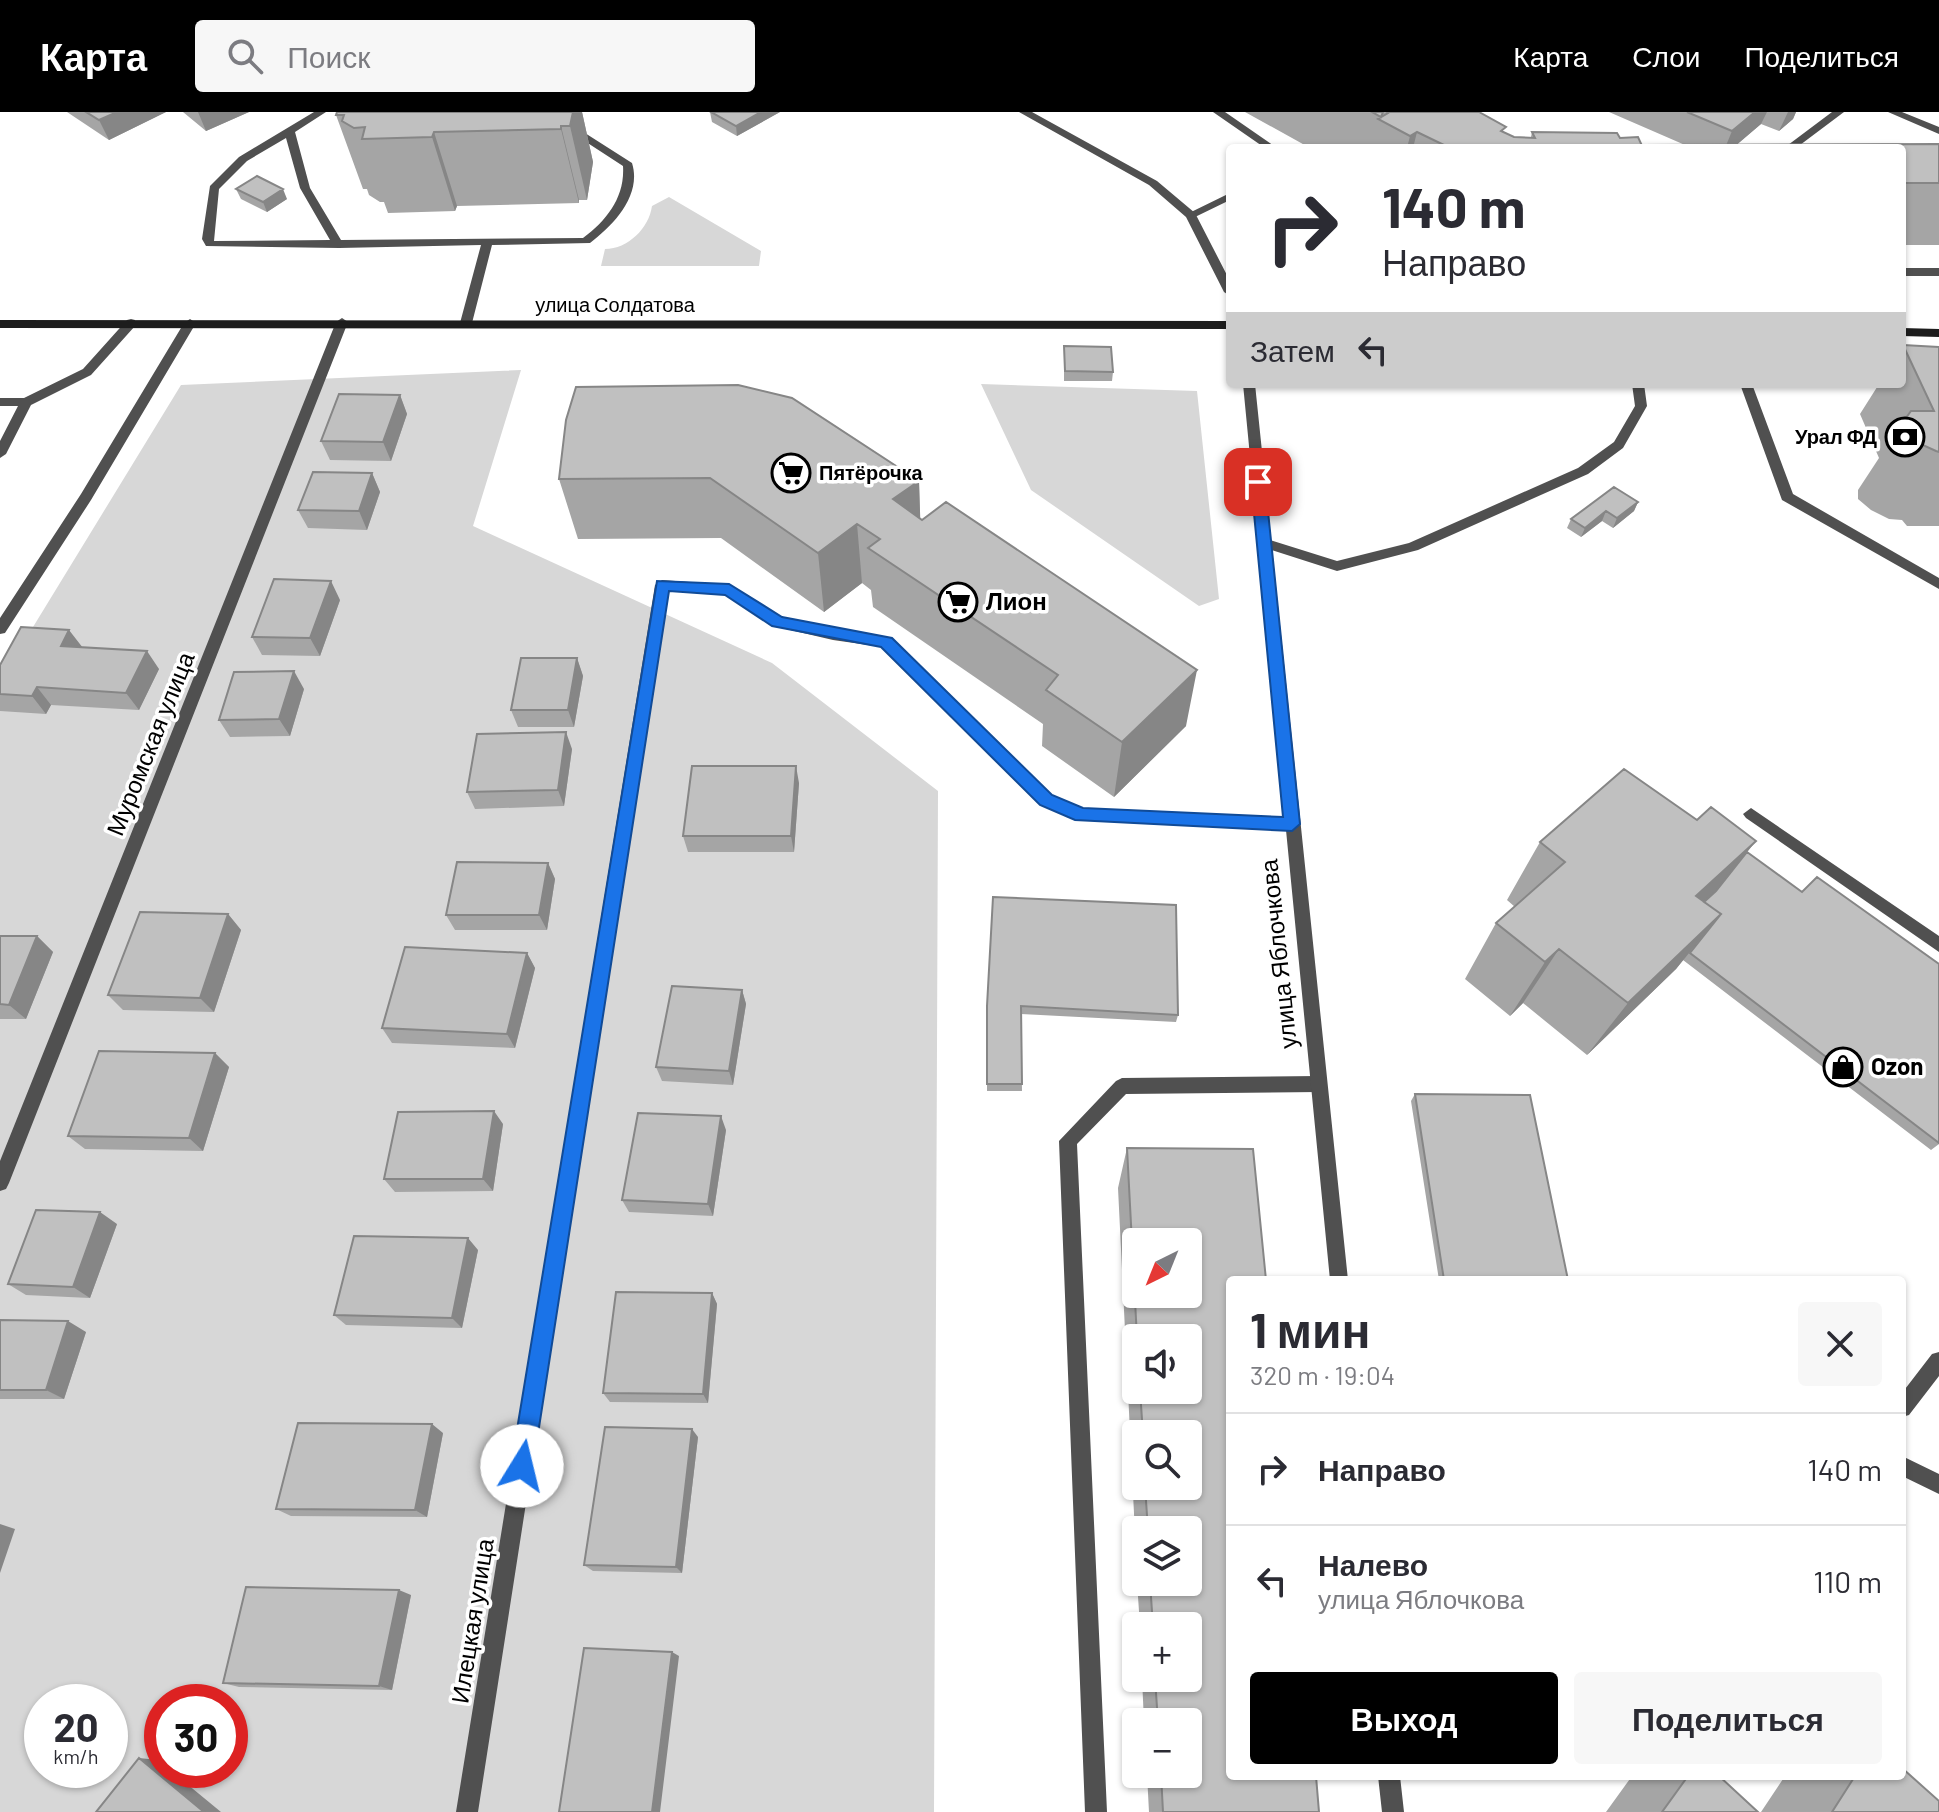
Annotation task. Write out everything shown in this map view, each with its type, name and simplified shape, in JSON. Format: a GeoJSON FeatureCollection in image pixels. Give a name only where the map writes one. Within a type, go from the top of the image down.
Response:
{"type":"FeatureCollection","features":[{"type":"Feature","properties":{"kind":"main road","name":"улица Солдатова"},"geometry":{"type":"LineString","coordinates":[[0,324],[1226,325]]}},
{"type":"Feature","properties":{"kind":"main road"},"geometry":{"type":"LineString","coordinates":[[1906,332],[1939,333]]}},
{"type":"Feature","properties":{"kind":"street"},"geometry":{"type":"LineString","coordinates":[[321,112],[243,159],[214,188],[208,239],[217,245],[579,243],[591,237],[608,221],[625,198],[631,177],[628,165],[545,112]]}},
{"type":"Feature","properties":{"kind":"street"},"geometry":{"type":"LineString","coordinates":[[1024,112],[1153,183],[1191,215],[1226,283]]}},
{"type":"Feature","properties":{"kind":"street"},"geometry":{"type":"LineString","coordinates":[[1218,112],[1266,144]]}},
{"type":"Feature","properties":{"kind":"street"},"geometry":{"type":"LineString","coordinates":[[1795,144],[1839,112]]}},
{"type":"Feature","properties":{"kind":"street"},"geometry":{"type":"LineString","coordinates":[[1893,112],[1939,131]]}},
{"type":"Feature","properties":{"kind":"street"},"geometry":{"type":"LineString","coordinates":[[289,131],[305,188],[339,245]]}},
{"type":"Feature","properties":{"kind":"street"},"geometry":{"type":"LineString","coordinates":[[557,137],[587,137]]}},
{"type":"Feature","properties":{"kind":"street"},"geometry":{"type":"LineString","coordinates":[[1191,215],[1226,198]]}},
{"type":"Feature","properties":{"kind":"street"},"geometry":{"type":"LineString","coordinates":[[466,323],[487,243]]}},
{"type":"Feature","properties":{"kind":"street"},"geometry":{"type":"LineString","coordinates":[[1906,272],[1939,272]]}},
{"type":"Feature","properties":{"kind":"street","name":"Муромская улица"},"geometry":{"type":"LineString","coordinates":[[0,1183],[342,322]]}},
{"type":"Feature","properties":{"kind":"street"},"geometry":{"type":"LineString","coordinates":[[0,402],[26,402],[87,372],[131,323]]}},
{"type":"Feature","properties":{"kind":"street"},"geometry":{"type":"LineString","coordinates":[[0,629],[86,497],[190,323]]}},
{"type":"Feature","properties":{"kind":"street","name":"улица Яблочкова"},"geometry":{"type":"LineString","coordinates":[[1249,388],[1339,1276]]}},
{"type":"Feature","properties":{"kind":"street"},"geometry":{"type":"LineString","coordinates":[[1264,543],[1337,566],[1413,547],[1583,471],[1619,445],[1641,406],[1639,388]]}},
{"type":"Feature","properties":{"kind":"street"},"geometry":{"type":"LineString","coordinates":[[1747,388],[1787,497],[1939,584]]}},
{"type":"Feature","properties":{"kind":"street"},"geometry":{"type":"LineString","coordinates":[[0,454],[26,402]]}},
{"type":"Feature","properties":{"kind":"street","name":"Илецкая улица"},"geometry":{"type":"LineString","coordinates":[[467,1812],[662,585],[729,590],[778,622],[886,642],[1046,800],[1081,815],[1292,824]]}},
{"type":"Feature","properties":{"kind":"street"},"geometry":{"type":"LineString","coordinates":[[1751,814],[1939,945]]}},
{"type":"Feature","properties":{"kind":"street"},"geometry":{"type":"LineString","coordinates":[[1096,1812],[1068,1141],[1122,1086],[1319,1084]]}},
{"type":"Feature","properties":{"kind":"street"},"geometry":{"type":"LineString","coordinates":[[1906,1403],[1939,1361]]}},
{"type":"Feature","properties":{"kind":"street"},"geometry":{"type":"LineString","coordinates":[[1906,1468],[1939,1484]]}},
{"type":"Feature","properties":{"kind":"street"},"geometry":{"type":"LineString","coordinates":[[1389,1780],[1393,1812]]}},
{"type":"Feature","properties":{"kind":"shaded area"},"geometry":{"type":"Polygon","coordinates":[[[669,197],[761,251],[759,266],[601,266],[605,249],[622,245],[636,236],[647,222],[652,206],[669,197]]]}},
{"type":"Feature","properties":{"kind":"shaded area"},"geometry":{"type":"Polygon","coordinates":[[[521,370],[473,526],[772,663],[938,791],[934,1812],[0,1812],[0,681],[181,385],[521,370]]]}},
{"type":"Feature","properties":{"kind":"shaded area"},"geometry":{"type":"Polygon","coordinates":[[[981,384],[1197,391],[1219,599],[1199,606],[1031,490],[981,384]]]}},
{"type":"Feature","properties":{"kind":"building"},"geometry":{"type":"Polygon","coordinates":[[[86,112],[117,112],[99,120],[86,112]]]}},
{"type":"Feature","properties":{"kind":"building"},"geometry":{"type":"Polygon","coordinates":[[[337,112],[573,112],[570,126],[561,126],[561,129],[434,132],[432,137],[362,139],[365,127],[354,128],[342,121],[344,115],[336,115],[337,112]]]}},
{"type":"Feature","properties":{"kind":"building"},"geometry":{"type":"Polygon","coordinates":[[[711,112],[761,112],[736,126],[711,112]]]}},
{"type":"Feature","properties":{"kind":"building"},"geometry":{"type":"Polygon","coordinates":[[[1479,112],[1506,127],[1501,131],[1514,137],[1535,138],[1532,132],[1617,133],[1620,138],[1638,137],[1641,144],[1442,144],[1417,132],[1410,136],[1378,119],[1388,113],[1479,112]]]}},
{"type":"Feature","properties":{"kind":"building"},"geometry":{"type":"Polygon","coordinates":[[[1687,112],[1755,112],[1732,131],[1687,112]]]}},
{"type":"Feature","properties":{"kind":"building"},"geometry":{"type":"Polygon","coordinates":[[[1906,144],[1939,144],[1939,183],[1906,183],[1906,144]]]}},
{"type":"Feature","properties":{"kind":"building"},"geometry":{"type":"Polygon","coordinates":[[[257,176],[283,189],[263,202],[236,189],[257,176]]]}},
{"type":"Feature","properties":{"kind":"building"},"geometry":{"type":"Polygon","coordinates":[[[1906,345],[1939,347],[1939,452],[1916,442],[1903,431],[1903,422],[1911,411],[1934,411],[1906,351],[1906,345]]]}},
{"type":"Feature","properties":{"kind":"building"},"geometry":{"type":"Polygon","coordinates":[[[1064,346],[1111,347],[1113,372],[1065,371],[1064,346]]]}},
{"type":"Feature","properties":{"kind":"building"},"geometry":{"type":"Polygon","coordinates":[[[738,385],[792,398],[919,481],[893,499],[922,520],[946,502],[1197,670],[1122,742],[1046,690],[1058,675],[868,548],[880,539],[857,524],[818,553],[710,478],[559,479],[566,420],[576,387],[738,385]]]}},
{"type":"Feature","properties":{"kind":"building"},"geometry":{"type":"Polygon","coordinates":[[[339,394],[400,395],[383,442],[321,441],[339,394]]]}},
{"type":"Feature","properties":{"kind":"building"},"geometry":{"type":"Polygon","coordinates":[[[313,472],[372,473],[359,511],[298,510],[313,472]]]}},
{"type":"Feature","properties":{"kind":"building"},"geometry":{"type":"Polygon","coordinates":[[[1614,487],[1638,502],[1617,518],[1606,511],[1585,528],[1571,519],[1614,487]]]}},
{"type":"Feature","properties":{"kind":"building"},"geometry":{"type":"Polygon","coordinates":[[[274,579],[331,581],[310,638],[252,637],[274,579]]]}},
{"type":"Feature","properties":{"kind":"building"},"geometry":{"type":"Polygon","coordinates":[[[21,627],[69,630],[61,646],[147,651],[126,693],[37,687],[32,696],[0,694],[0,665],[21,627]]]}},
{"type":"Feature","properties":{"kind":"building"},"geometry":{"type":"Polygon","coordinates":[[[521,658],[577,658],[568,710],[511,710],[521,658]]]}},
{"type":"Feature","properties":{"kind":"building"},"geometry":{"type":"Polygon","coordinates":[[[294,671],[279,719],[219,720],[234,672],[294,671]]]}},
{"type":"Feature","properties":{"kind":"building"},"geometry":{"type":"Polygon","coordinates":[[[566,732],[558,790],[467,792],[477,734],[566,732]]]}},
{"type":"Feature","properties":{"kind":"building"},"geometry":{"type":"Polygon","coordinates":[[[692,766],[796,766],[791,836],[683,836],[692,766]]]}},
{"type":"Feature","properties":{"kind":"building"},"geometry":{"type":"Polygon","coordinates":[[[1624,769],[1697,820],[1711,807],[1756,841],[1696,896],[1721,914],[1628,1003],[1559,949],[1545,962],[1496,923],[1565,862],[1540,842],[1624,769]]]}},
{"type":"Feature","properties":{"kind":"building"},"geometry":{"type":"Polygon","coordinates":[[[1747,852],[1802,892],[1817,877],[1939,964],[1939,1143],[1690,953],[1721,914],[1704,902],[1747,852]]]}},
{"type":"Feature","properties":{"kind":"building"},"geometry":{"type":"Polygon","coordinates":[[[457,862],[548,863],[539,915],[446,915],[457,862]]]}},
{"type":"Feature","properties":{"kind":"building"},"geometry":{"type":"Polygon","coordinates":[[[993,897],[1176,905],[1178,1015],[1021,1006],[1022,1084],[987,1084],[987,1006],[993,897]]]}},
{"type":"Feature","properties":{"kind":"building"},"geometry":{"type":"Polygon","coordinates":[[[140,912],[228,914],[200,998],[108,995],[140,912]]]}},
{"type":"Feature","properties":{"kind":"building"},"geometry":{"type":"Polygon","coordinates":[[[0,936],[37,936],[9,1005],[0,1004],[0,936]]]}},
{"type":"Feature","properties":{"kind":"building"},"geometry":{"type":"Polygon","coordinates":[[[405,947],[527,953],[507,1034],[382,1028],[405,947]]]}},
{"type":"Feature","properties":{"kind":"building"},"geometry":{"type":"Polygon","coordinates":[[[672,986],[742,990],[729,1071],[656,1067],[672,986]]]}},
{"type":"Feature","properties":{"kind":"building"},"geometry":{"type":"Polygon","coordinates":[[[99,1051],[215,1053],[189,1138],[68,1136],[99,1051]]]}},
{"type":"Feature","properties":{"kind":"building"},"geometry":{"type":"Polygon","coordinates":[[[1415,1094],[1530,1095],[1567,1276],[1443,1276],[1415,1094]]]}},
{"type":"Feature","properties":{"kind":"building"},"geometry":{"type":"Polygon","coordinates":[[[494,1111],[483,1179],[384,1179],[398,1112],[494,1111]]]}},
{"type":"Feature","properties":{"kind":"building"},"geometry":{"type":"Polygon","coordinates":[[[638,1113],[721,1116],[708,1204],[622,1200],[638,1113]]]}},
{"type":"Feature","properties":{"kind":"building"},"geometry":{"type":"Polygon","coordinates":[[[1127,1148],[1253,1149],[1266,1276],[1226,1276],[1226,1780],[1316,1780],[1319,1812],[1163,1812],[1162,1788],[1202,1788],[1202,1708],[1157,1708],[1156,1692],[1202,1692],[1202,1612],[1152,1612],[1151,1596],[1202,1596],[1202,1516],[1147,1516],[1146,1500],[1202,1500],[1202,1420],[1142,1420],[1141,1404],[1202,1404],[1202,1324],[1136,1324],[1135,1308],[1202,1308],[1202,1228],[1131,1228],[1127,1148]]]}},
{"type":"Feature","properties":{"kind":"building"},"geometry":{"type":"Polygon","coordinates":[[[36,1210],[100,1212],[73,1287],[8,1284],[36,1210]]]}},
{"type":"Feature","properties":{"kind":"building"},"geometry":{"type":"Polygon","coordinates":[[[354,1236],[468,1238],[452,1318],[334,1315],[354,1236]]]}},
{"type":"Feature","properties":{"kind":"building"},"geometry":{"type":"Polygon","coordinates":[[[616,1292],[712,1293],[703,1394],[603,1393],[616,1292]]]}},
{"type":"Feature","properties":{"kind":"building"},"geometry":{"type":"Polygon","coordinates":[[[0,1320],[68,1321],[46,1390],[0,1390],[0,1320]]]}},
{"type":"Feature","properties":{"kind":"building"},"geometry":{"type":"Polygon","coordinates":[[[298,1423],[432,1424],[415,1510],[276,1509],[298,1423]]]}},
{"type":"Feature","properties":{"kind":"building"},"geometry":{"type":"Polygon","coordinates":[[[605,1427],[692,1429],[676,1567],[584,1565],[605,1427]]]}},
{"type":"Feature","properties":{"kind":"building"},"geometry":{"type":"Polygon","coordinates":[[[246,1587],[399,1590],[379,1686],[223,1683],[246,1587]]]}},
{"type":"Feature","properties":{"kind":"building"},"geometry":{"type":"Polygon","coordinates":[[[584,1648],[672,1652],[652,1812],[559,1812],[584,1648]]]}},
{"type":"Feature","properties":{"kind":"building"},"geometry":{"type":"Polygon","coordinates":[[[139,1758],[144,1762],[144,1788],[175,1788],[204,1812],[96,1812],[115,1788],[128,1788],[128,1772],[139,1758]]]}},
{"type":"Feature","properties":{"kind":"building"},"geometry":{"type":"Polygon","coordinates":[[[1906,1772],[1939,1801],[1939,1812],[1832,1812],[1852,1780],[1906,1780],[1906,1772]]]}},
{"type":"Feature","properties":{"kind":"building"},"geometry":{"type":"Polygon","coordinates":[[[1685,1780],[1723,1780],[1758,1812],[1662,1812],[1685,1780]]]}},
{"type":"Feature","properties":{"kind":"place","name":"Урал ФД"},"geometry":{"type":"Point","coordinates":[1905,437]}},
{"type":"Feature","properties":{"kind":"place","name":"Пятёрочка"},"geometry":{"type":"Point","coordinates":[791,473]}},
{"type":"Feature","properties":{"kind":"place","name":"Лион"},"geometry":{"type":"Point","coordinates":[958,602]}},
{"type":"Feature","properties":{"kind":"place","name":"Ozon"},"geometry":{"type":"Point","coordinates":[1843,1067]}},
{"type":"Feature","properties":{"kind":"route"},"geometry":{"type":"LineString","coordinates":[[522,1466],[662,585],[729,590],[778,622],[833,635],[886,642],[1046,800],[1081,815],[1292,824],[1258,482]]}}]}
